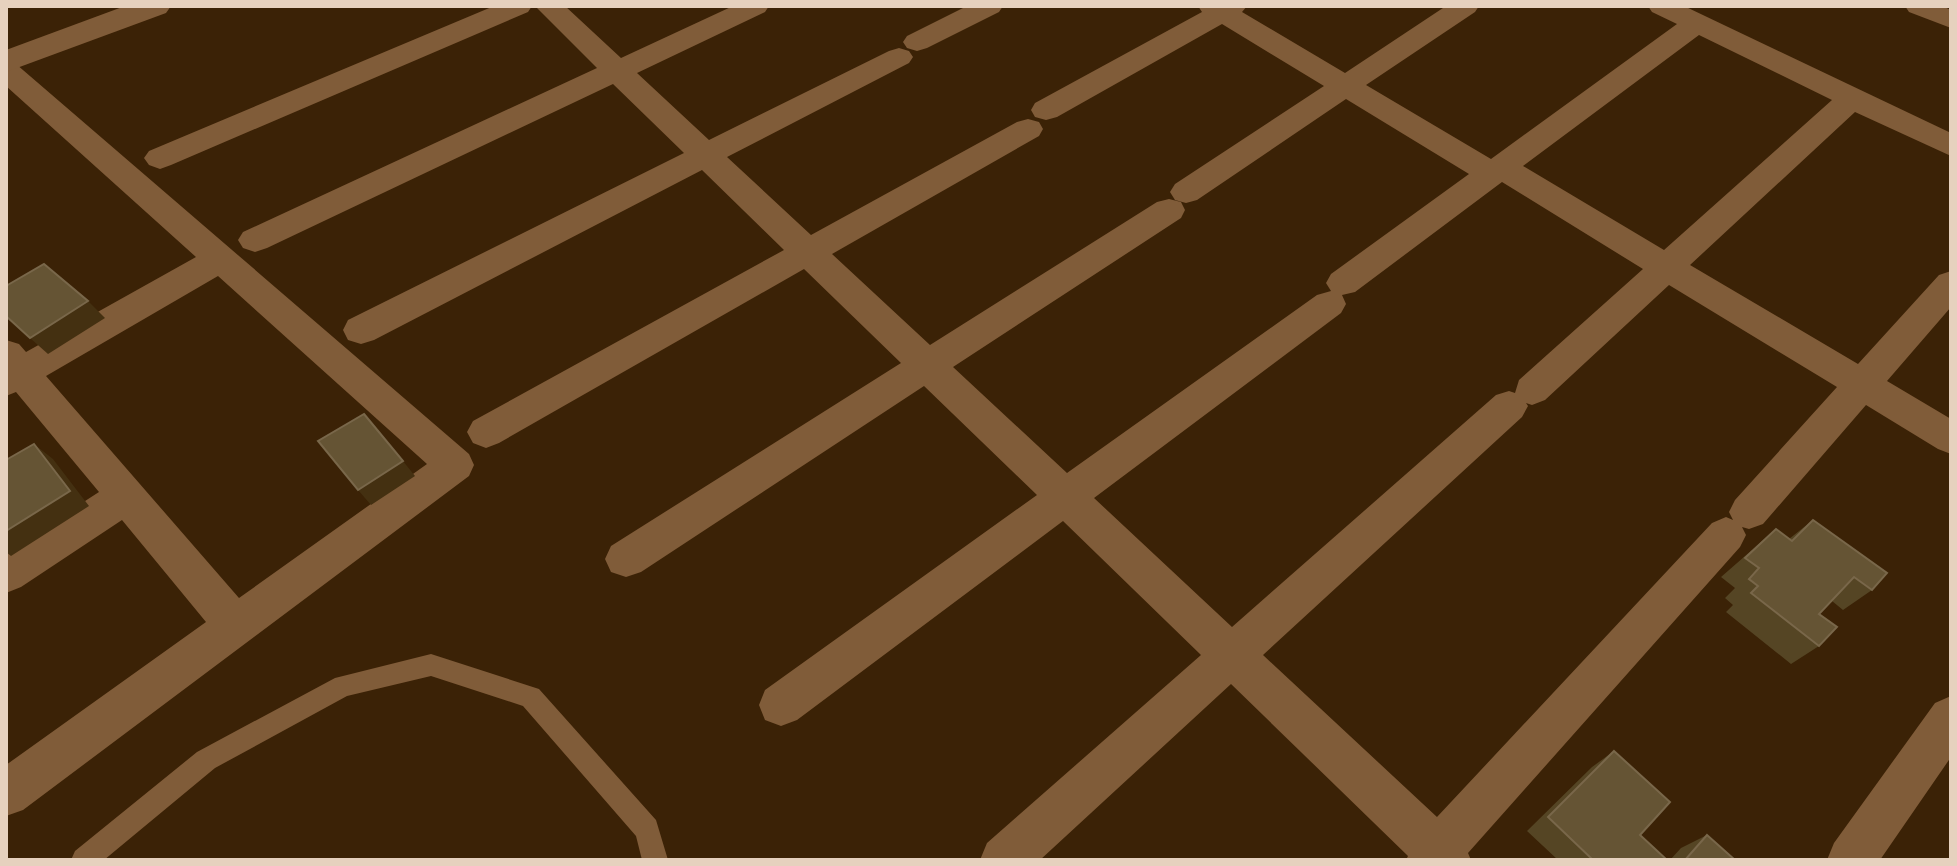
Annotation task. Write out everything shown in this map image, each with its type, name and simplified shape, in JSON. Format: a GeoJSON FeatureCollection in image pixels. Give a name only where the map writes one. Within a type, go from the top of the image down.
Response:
{"type":"FeatureCollection","features":[{"type":"Feature","properties":{"kind":"street"},"geometry":{"type":"LineString","coordinates":[[6,62],[155,6]]}},
{"type":"Feature","properties":{"kind":"street"},"geometry":{"type":"LineString","coordinates":[[160,158],[518,6]]}},
{"type":"Feature","properties":{"kind":"street"},"geometry":{"type":"LineString","coordinates":[[549,6],[1439,857],[1951,284]]}},
{"type":"Feature","properties":{"kind":"street"},"geometry":{"type":"LineString","coordinates":[[255,240],[755,6]]}},
{"type":"Feature","properties":{"kind":"street"},"geometry":{"type":"LineString","coordinates":[[361,330],[989,6]]}},
{"type":"Feature","properties":{"kind":"street"},"geometry":{"type":"LineString","coordinates":[[626,559],[1178,201],[1465,6]]}},
{"type":"Feature","properties":{"kind":"street"},"geometry":{"type":"LineString","coordinates":[[1919,6],[1951,20]]}},
{"type":"Feature","properties":{"kind":"street"},"geometry":{"type":"LineString","coordinates":[[486,432],[808,252],[1222,8],[1345,86],[1667,267],[1951,438]]}},
{"type":"Feature","properties":{"kind":"street"},"geometry":{"type":"LineString","coordinates":[[781,705],[1065,497],[1496,170],[1680,12],[1951,146]]}},
{"type":"Feature","properties":{"kind":"street"},"geometry":{"type":"LineString","coordinates":[[6,70],[455,465],[6,793]]}},
{"type":"Feature","properties":{"kind":"street"},"geometry":{"type":"LineString","coordinates":[[1004,860],[1852,98]]}},
{"type":"Feature","properties":{"kind":"street"},"geometry":{"type":"LineString","coordinates":[[221,258],[11,369],[126,496],[235,625]]}},
{"type":"Feature","properties":{"kind":"street"},"geometry":{"type":"LineString","coordinates":[[6,574],[126,496]]}},
{"type":"Feature","properties":{"kind":"street"},"geometry":{"type":"LineString","coordinates":[[1851,860],[1951,718]]}},
{"type":"Feature","properties":{"kind":"lane"},"geometry":{"type":"LineString","coordinates":[[84,860],[206,760],[343,686],[431,665],[531,697],[647,829],[655,860]]}},
{"type":"Feature","properties":{"kind":"building"},"geometry":{"type":"Polygon","coordinates":[[[44,264],[88,301],[30,338],[6,316],[6,286],[44,264]]]}},
{"type":"Feature","properties":{"kind":"building"},"geometry":{"type":"Polygon","coordinates":[[[364,414],[403,461],[358,490],[318,441],[364,414]]]}},
{"type":"Feature","properties":{"kind":"building"},"geometry":{"type":"Polygon","coordinates":[[[34,444],[70,491],[6,531],[6,460],[34,444]]]}},
{"type":"Feature","properties":{"kind":"building"},"geometry":{"type":"Polygon","coordinates":[[[1813,520],[1887,573],[1872,590],[1854,577],[1819,614],[1837,627],[1819,646],[1751,593],[1758,586],[1749,579],[1759,568],[1745,558],[1776,529],[1792,541],[1813,520]]]}},
{"type":"Feature","properties":{"kind":"building"},"geometry":{"type":"Polygon","coordinates":[[[1614,751],[1670,802],[1640,835],[1667,860],[1593,860],[1548,817],[1614,751]]]}},
{"type":"Feature","properties":{"kind":"building"},"geometry":{"type":"Polygon","coordinates":[[[1707,835],[1735,860],[1685,860],[1707,835]]]}}]}
